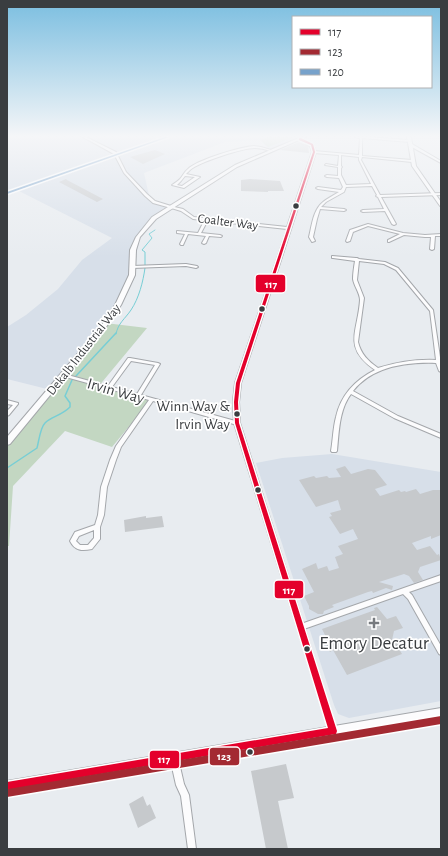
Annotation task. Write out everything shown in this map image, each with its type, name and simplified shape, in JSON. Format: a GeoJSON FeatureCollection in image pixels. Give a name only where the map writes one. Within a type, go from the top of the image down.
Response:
{"type":"FeatureCollection","features":[{"type":"Feature","properties":{"kind":"main road"},"geometry":{"type":"LineString","coordinates":[[7,193],[53,177]]}},
{"type":"Feature","properties":{"kind":"main road","name":"Dekalb Industrial Way"},"geometry":{"type":"LineString","coordinates":[[7,442],[104,326],[118,305],[128,285],[132,267],[133,250],[138,237],[146,225],[170,207],[218,177]]}},
{"type":"Feature","properties":{"kind":"main road"},"geometry":{"type":"LineString","coordinates":[[7,786],[441,713]]}},
{"type":"Feature","properties":{"kind":"street"},"geometry":{"type":"LineString","coordinates":[[130,177],[154,202],[170,207]]}},
{"type":"Feature","properties":{"kind":"street"},"geometry":{"type":"LineString","coordinates":[[185,177],[184,179],[174,185],[183,187],[198,177]]}},
{"type":"Feature","properties":{"kind":"street"},"geometry":{"type":"LineString","coordinates":[[306,177],[238,383],[236,402],[237,423],[333,731]]}},
{"type":"Feature","properties":{"kind":"street"},"geometry":{"type":"LineString","coordinates":[[340,177],[345,186]]}},
{"type":"Feature","properties":{"kind":"street"},"geometry":{"type":"LineString","coordinates":[[368,177],[394,224]]}},
{"type":"Feature","properties":{"kind":"street"},"geometry":{"type":"LineString","coordinates":[[423,177],[441,205]]}},
{"type":"Feature","properties":{"kind":"street"},"geometry":{"type":"LineString","coordinates":[[345,186],[373,185]]}},
{"type":"Feature","properties":{"kind":"street"},"geometry":{"type":"LineString","coordinates":[[313,241],[311,237],[320,208],[323,203],[343,191],[345,186]]}},
{"type":"Feature","properties":{"kind":"street"},"geometry":{"type":"LineString","coordinates":[[318,188],[343,191]]}},
{"type":"Feature","properties":{"kind":"street"},"geometry":{"type":"LineString","coordinates":[[378,196],[441,194]]}},
{"type":"Feature","properties":{"kind":"street","name":"Coalter Way"},"geometry":{"type":"LineString","coordinates":[[170,207],[182,210],[193,218],[289,228]]}},
{"type":"Feature","properties":{"kind":"street"},"geometry":{"type":"LineString","coordinates":[[320,208],[344,210]]}},
{"type":"Feature","properties":{"kind":"street"},"geometry":{"type":"LineString","coordinates":[[362,211],[386,210]]}},
{"type":"Feature","properties":{"kind":"street"},"geometry":{"type":"LineString","coordinates":[[199,234],[206,220]]}},
{"type":"Feature","properties":{"kind":"street"},"geometry":{"type":"LineString","coordinates":[[348,241],[351,231],[368,225],[405,234],[433,236],[441,235]]}},
{"type":"Feature","properties":{"kind":"street"},"geometry":{"type":"LineString","coordinates":[[178,232],[220,236]]}},
{"type":"Feature","properties":{"kind":"street"},"geometry":{"type":"LineString","coordinates":[[182,244],[187,233]]}},
{"type":"Feature","properties":{"kind":"street"},"geometry":{"type":"LineString","coordinates":[[389,241],[405,234]]}},
{"type":"Feature","properties":{"kind":"street"},"geometry":{"type":"LineString","coordinates":[[204,244],[208,235]]}},
{"type":"Feature","properties":{"kind":"street"},"geometry":{"type":"LineString","coordinates":[[432,249],[433,236]]}},
{"type":"Feature","properties":{"kind":"street"},"geometry":{"type":"LineString","coordinates":[[333,257],[385,263],[395,267],[431,308],[435,327],[438,362],[441,371]]}},
{"type":"Feature","properties":{"kind":"street"},"geometry":{"type":"LineString","coordinates":[[357,259],[355,280],[362,298],[356,342],[357,348],[365,361],[378,370]]}},
{"type":"Feature","properties":{"kind":"street"},"geometry":{"type":"LineString","coordinates":[[132,267],[186,265],[196,267]]}},
{"type":"Feature","properties":{"kind":"street"},"geometry":{"type":"LineString","coordinates":[[109,388],[130,359],[158,364],[138,396]]}},
{"type":"Feature","properties":{"kind":"street"},"geometry":{"type":"LineString","coordinates":[[334,451],[340,412],[350,391],[365,376],[403,362],[417,360],[438,362]]}},
{"type":"Feature","properties":{"kind":"street","name":"Irvin Way"},"geometry":{"type":"LineString","coordinates":[[64,375],[237,423]]}},
{"type":"Feature","properties":{"kind":"street"},"geometry":{"type":"LineString","coordinates":[[350,391],[396,417],[441,436]]}},
{"type":"Feature","properties":{"kind":"street"},"geometry":{"type":"LineString","coordinates":[[97,527],[101,515],[108,474],[113,459],[119,446],[152,400]]}},
{"type":"Feature","properties":{"kind":"street"},"geometry":{"type":"LineString","coordinates":[[7,402],[16,404],[7,414]]}},
{"type":"Feature","properties":{"kind":"street"},"geometry":{"type":"LineString","coordinates":[[300,627],[440,580]]}},
{"type":"Feature","properties":{"kind":"street"},"geometry":{"type":"LineString","coordinates":[[404,591],[410,597],[441,652]]}},
{"type":"Feature","properties":{"kind":"street"},"geometry":{"type":"LineString","coordinates":[[174,758],[179,781],[185,795],[192,849]]}},
{"type":"Feature","properties":{"kind":"shaded area"},"geometry":{"type":"Polygon","coordinates":[[[7,177],[145,177],[150,200],[171,208],[142,231],[127,291],[105,323],[51,390],[7,379],[7,327],[26,315],[58,289],[82,260],[112,238],[19,191],[7,195],[7,177]]]}},
{"type":"Feature","properties":{"kind":"shaded area","name":"Emory Decatur"},"geometry":{"type":"Polygon","coordinates":[[[332,454],[441,472],[441,701],[349,718],[338,714],[334,705],[256,463],[282,458],[332,454]]]}},
{"type":"Feature","properties":{"kind":"green space"},"geometry":{"type":"Polygon","coordinates":[[[105,323],[147,328],[98,387],[150,401],[112,447],[65,431],[13,486],[9,546],[7,546],[7,440],[105,323]]]}},
{"type":"Feature","properties":{"kind":"building"},"geometry":{"type":"Polygon","coordinates":[[[66,179],[103,199],[97,202],[59,182],[66,179]]]}},
{"type":"Feature","properties":{"kind":"building"},"geometry":{"type":"Polygon","coordinates":[[[250,179],[280,181],[284,191],[241,191],[241,180],[250,179]]]}},
{"type":"Feature","properties":{"kind":"building"},"geometry":{"type":"Polygon","coordinates":[[[345,466],[351,474],[368,469],[375,470],[387,485],[375,489],[380,496],[399,490],[401,492],[406,492],[416,489],[420,494],[433,490],[441,490],[441,535],[431,539],[431,536],[412,543],[417,550],[430,546],[437,555],[439,554],[441,560],[420,567],[418,572],[423,580],[414,583],[409,576],[404,574],[379,582],[393,586],[392,590],[386,588],[373,593],[372,591],[368,592],[332,605],[334,607],[324,611],[323,614],[318,614],[309,609],[304,596],[314,592],[302,569],[316,563],[318,569],[327,566],[329,571],[339,568],[335,557],[343,554],[338,546],[358,539],[353,529],[340,534],[329,517],[332,516],[330,513],[341,510],[338,500],[316,507],[299,480],[314,476],[316,478],[327,476],[329,478],[341,477],[336,469],[345,466]]]}},
{"type":"Feature","properties":{"kind":"building"},"geometry":{"type":"Polygon","coordinates":[[[146,516],[146,518],[162,516],[164,527],[125,532],[124,520],[146,516]]]}},
{"type":"Feature","properties":{"kind":"building"},"geometry":{"type":"Polygon","coordinates":[[[377,607],[387,619],[396,616],[403,628],[394,631],[392,640],[397,638],[402,646],[398,647],[402,654],[347,675],[333,650],[330,652],[326,644],[329,643],[322,629],[375,610],[374,608],[377,607]]]}},
{"type":"Feature","properties":{"kind":"building"},"geometry":{"type":"Polygon","coordinates":[[[286,764],[294,798],[278,801],[288,849],[266,849],[251,771],[286,764]]]}},
{"type":"Feature","properties":{"kind":"building"},"geometry":{"type":"Polygon","coordinates":[[[143,796],[147,806],[150,804],[156,818],[138,828],[129,804],[143,796]]]}},
{"type":"Feature","properties":{"kind":"waterway"},"geometry":{"type":"LineString","coordinates":[[145,265],[145,252],[142,250],[152,238],[149,234],[155,230]]}},
{"type":"Feature","properties":{"kind":"waterway"},"geometry":{"type":"LineString","coordinates":[[116,334],[120,324],[131,310],[136,300],[142,284],[145,268]]}},
{"type":"Feature","properties":{"kind":"waterway"},"geometry":{"type":"LineString","coordinates":[[76,376],[116,333]]}},
{"type":"Feature","properties":{"kind":"waterway"},"geometry":{"type":"LineString","coordinates":[[7,468],[37,448],[43,425],[70,407],[70,403],[65,396],[72,380]]}},
{"type":"Feature","properties":{"kind":"transit line","name":"120"},"geometry":{"type":"LineString","coordinates":[[7,193],[53,177]]}},
{"type":"Feature","properties":{"kind":"transit line","name":"117"},"geometry":{"type":"LineString","coordinates":[[7,786],[333,731],[237,423],[236,402],[238,383],[306,177]]}},
{"type":"Feature","properties":{"kind":"transit line","name":"123"},"geometry":{"type":"LineString","coordinates":[[8,793],[441,720]]}},
{"type":"Feature","properties":{"kind":"place","name":"Winn Way & Irvin Way"},"geometry":{"type":"Point","coordinates":[237,414]}},
{"type":"Feature","properties":{"kind":"place","name":"Emory Decatur"},"geometry":{"type":"Point","coordinates":[374,623]}}]}
